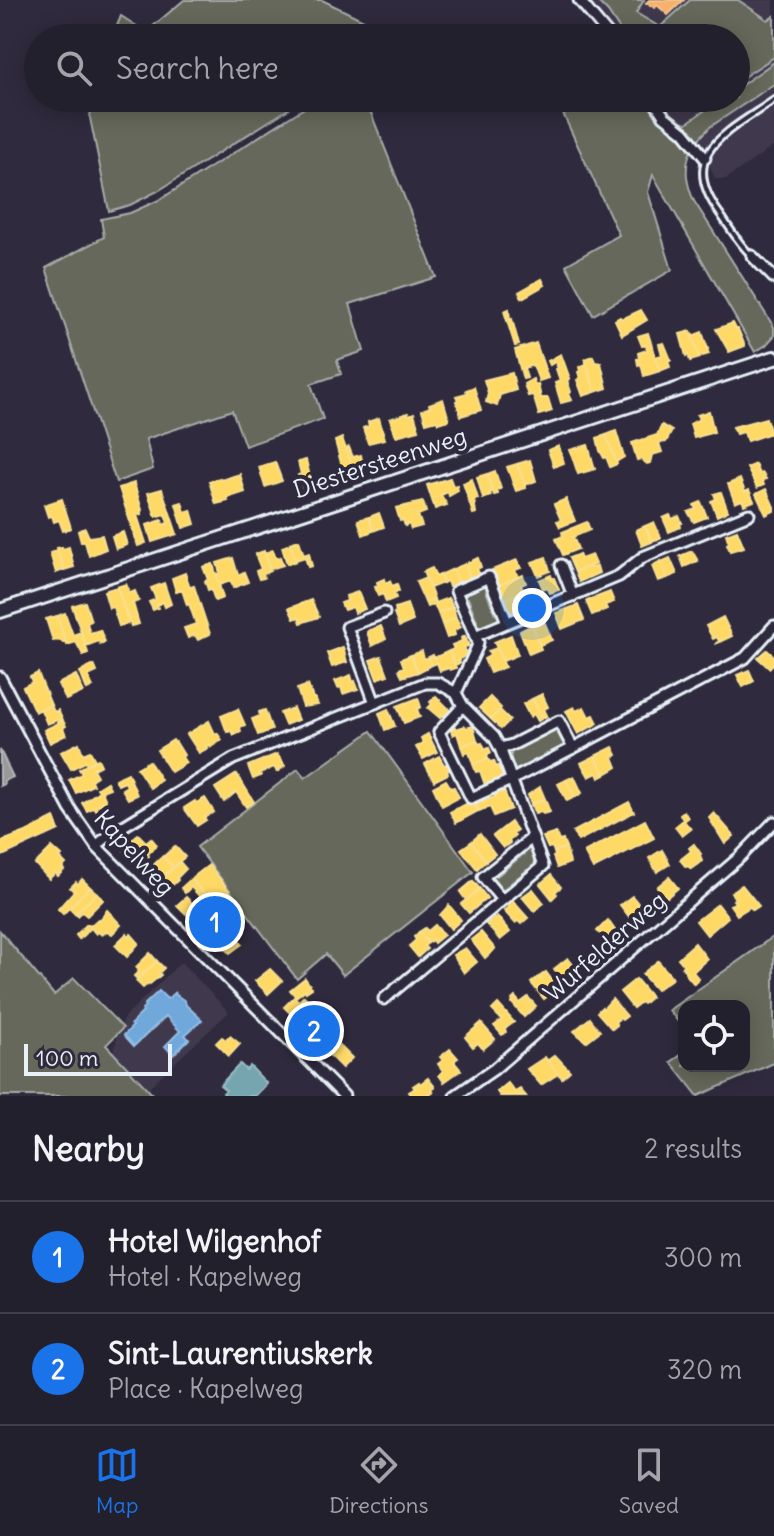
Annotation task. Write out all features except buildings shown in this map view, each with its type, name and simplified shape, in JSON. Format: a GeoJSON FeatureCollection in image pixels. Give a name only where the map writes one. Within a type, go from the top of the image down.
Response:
{"type":"FeatureCollection","features":[{"type":"Feature","properties":{"kind":"main road","name":"Diestersteenweg"},"geometry":{"type":"LineString","coordinates":[[0,611],[774,358]]}},
{"type":"Feature","properties":{"kind":"street"},"geometry":{"type":"LineString","coordinates":[[579,0],[599,24]]}},
{"type":"Feature","properties":{"kind":"street"},"geometry":{"type":"LineString","coordinates":[[661,112],[705,158]]}},
{"type":"Feature","properties":{"kind":"street"},"geometry":{"type":"LineString","coordinates":[[752,256],[774,278]]}},
{"type":"Feature","properties":{"kind":"street"},"geometry":{"type":"LineString","coordinates":[[475,636],[619,576],[643,557],[749,514]]}},
{"type":"Feature","properties":{"kind":"street"},"geometry":{"type":"LineString","coordinates":[[561,565],[573,596]]}},
{"type":"Feature","properties":{"kind":"street"},"geometry":{"type":"LineString","coordinates":[[456,693],[478,642],[456,591],[489,577],[507,622]]}},
{"type":"Feature","properties":{"kind":"street"},"geometry":{"type":"LineString","coordinates":[[375,703],[347,627],[384,613]]}},
{"type":"Feature","properties":{"kind":"street"},"geometry":{"type":"LineString","coordinates":[[463,706],[439,732],[471,798],[745,658],[774,626]]}},
{"type":"Feature","properties":{"kind":"street","name":"Kapelweg"},"geometry":{"type":"LineString","coordinates":[[0,677],[80,827],[344,1096]]}},
{"type":"Feature","properties":{"kind":"street"},"geometry":{"type":"LineString","coordinates":[[96,846],[233,759],[375,703],[432,682],[438,683],[456,693],[463,706],[494,737],[543,866],[384,999]]}},
{"type":"Feature","properties":{"kind":"street"},"geometry":{"type":"LineString","coordinates":[[500,748],[559,721],[573,748]]}},
{"type":"Feature","properties":{"kind":"street","name":"Wurfelderweg"},"geometry":{"type":"LineString","coordinates":[[455,1096],[494,1069],[740,857],[774,822]]}},
{"type":"Feature","properties":{"kind":"street"},"geometry":{"type":"LineString","coordinates":[[502,900],[483,877],[532,838]]}},
{"type":"Feature","properties":{"kind":"lane"},"geometry":{"type":"LineString","coordinates":[[752,256],[710,201],[702,173],[709,148],[774,100]]}},
{"type":"Feature","properties":{"kind":"shaded area"},"geometry":{"type":"Polygon","coordinates":[[[583,0],[774,0],[774,146],[726,179],[715,179],[707,159],[665,112],[750,112],[750,24],[603,24],[583,0]]]}},
{"type":"Feature","properties":{"kind":"shaded area"},"geometry":{"type":"Polygon","coordinates":[[[181,962],[229,1012],[144,1092],[111,1057],[124,1017],[181,962]]]}},
{"type":"Feature","properties":{"kind":"green space"},"geometry":{"type":"Polygon","coordinates":[[[184,0],[322,0],[372,24],[156,24],[184,0]]]}},
{"type":"Feature","properties":{"kind":"green space"},"geometry":{"type":"Polygon","coordinates":[[[596,0],[644,0],[636,13],[655,24],[616,24],[596,0]]]}},
{"type":"Feature","properties":{"kind":"green space"},"geometry":{"type":"Polygon","coordinates":[[[690,0],[738,0],[768,20],[774,16],[774,57],[750,73],[750,24],[663,24],[690,0]]]}},
{"type":"Feature","properties":{"kind":"green space"},"geometry":{"type":"Polygon","coordinates":[[[121,16],[134,24],[118,24],[121,16]]]}},
{"type":"Feature","properties":{"kind":"green space"},"geometry":{"type":"Polygon","coordinates":[[[774,62],[774,84],[750,100],[750,79],[774,62]]]}},
{"type":"Feature","properties":{"kind":"green space"},"geometry":{"type":"Polygon","coordinates":[[[91,112],[284,112],[158,191],[109,211],[91,112]]]}},
{"type":"Feature","properties":{"kind":"green space"},"geometry":{"type":"Polygon","coordinates":[[[298,112],[371,112],[436,277],[350,304],[364,351],[337,360],[341,374],[311,384],[323,419],[245,446],[232,410],[146,439],[153,469],[116,482],[46,268],[104,237],[101,219],[130,213],[159,200],[298,112]]]}},
{"type":"Feature","properties":{"kind":"green space"},"geometry":{"type":"Polygon","coordinates":[[[562,112],[662,112],[684,137],[691,150],[687,169],[694,201],[774,327],[774,336],[755,352],[653,175],[648,192],[672,270],[593,315],[566,265],[619,235],[562,112]]]}},
{"type":"Feature","properties":{"kind":"green space"},"geometry":{"type":"Polygon","coordinates":[[[666,112],[687,123],[702,112],[732,112],[710,127],[698,140],[666,112]]]}},
{"type":"Feature","properties":{"kind":"green space"},"geometry":{"type":"Polygon","coordinates":[[[483,584],[488,586],[486,591],[495,614],[500,616],[494,623],[479,628],[475,626],[477,621],[468,598],[462,596],[468,589],[483,584]]]}},
{"type":"Feature","properties":{"kind":"green space"},"geometry":{"type":"Polygon","coordinates":[[[555,727],[560,730],[566,743],[563,748],[520,770],[513,768],[509,761],[512,751],[555,727]]]}},
{"type":"Feature","properties":{"kind":"green space"},"geometry":{"type":"Polygon","coordinates":[[[371,731],[473,872],[343,975],[326,954],[297,979],[197,847],[298,769],[305,778],[371,731]]]}},
{"type":"Feature","properties":{"kind":"green space"},"geometry":{"type":"Polygon","coordinates":[[[528,845],[536,858],[533,870],[527,870],[506,887],[505,892],[499,892],[493,884],[492,875],[497,876],[525,853],[528,845]]]}},
{"type":"Feature","properties":{"kind":"green space"},"geometry":{"type":"Polygon","coordinates":[[[0,931],[54,995],[74,978],[123,1028],[106,1045],[154,1096],[0,1096],[0,931]]]}},
{"type":"Feature","properties":{"kind":"green space"},"geometry":{"type":"Polygon","coordinates":[[[774,936],[774,1063],[698,1096],[679,1072],[750,1072],[750,1000],[683,1000],[774,936]]]}},
{"type":"Feature","properties":{"kind":"green space"},"geometry":{"type":"Polygon","coordinates":[[[678,1004],[678,1021],[669,1010],[678,1004]]]}},
{"type":"Feature","properties":{"kind":"green space"},"geometry":{"type":"Polygon","coordinates":[[[678,1057],[678,1071],[671,1062],[678,1057]]]}},
{"type":"Feature","properties":{"kind":"place","name":"Hotel Wilgenhof"},"geometry":{"type":"Point","coordinates":[215,922]}},
{"type":"Feature","properties":{"kind":"place","name":"Sint-Laurentiuskerk"},"geometry":{"type":"Point","coordinates":[314,1031]}}]}
